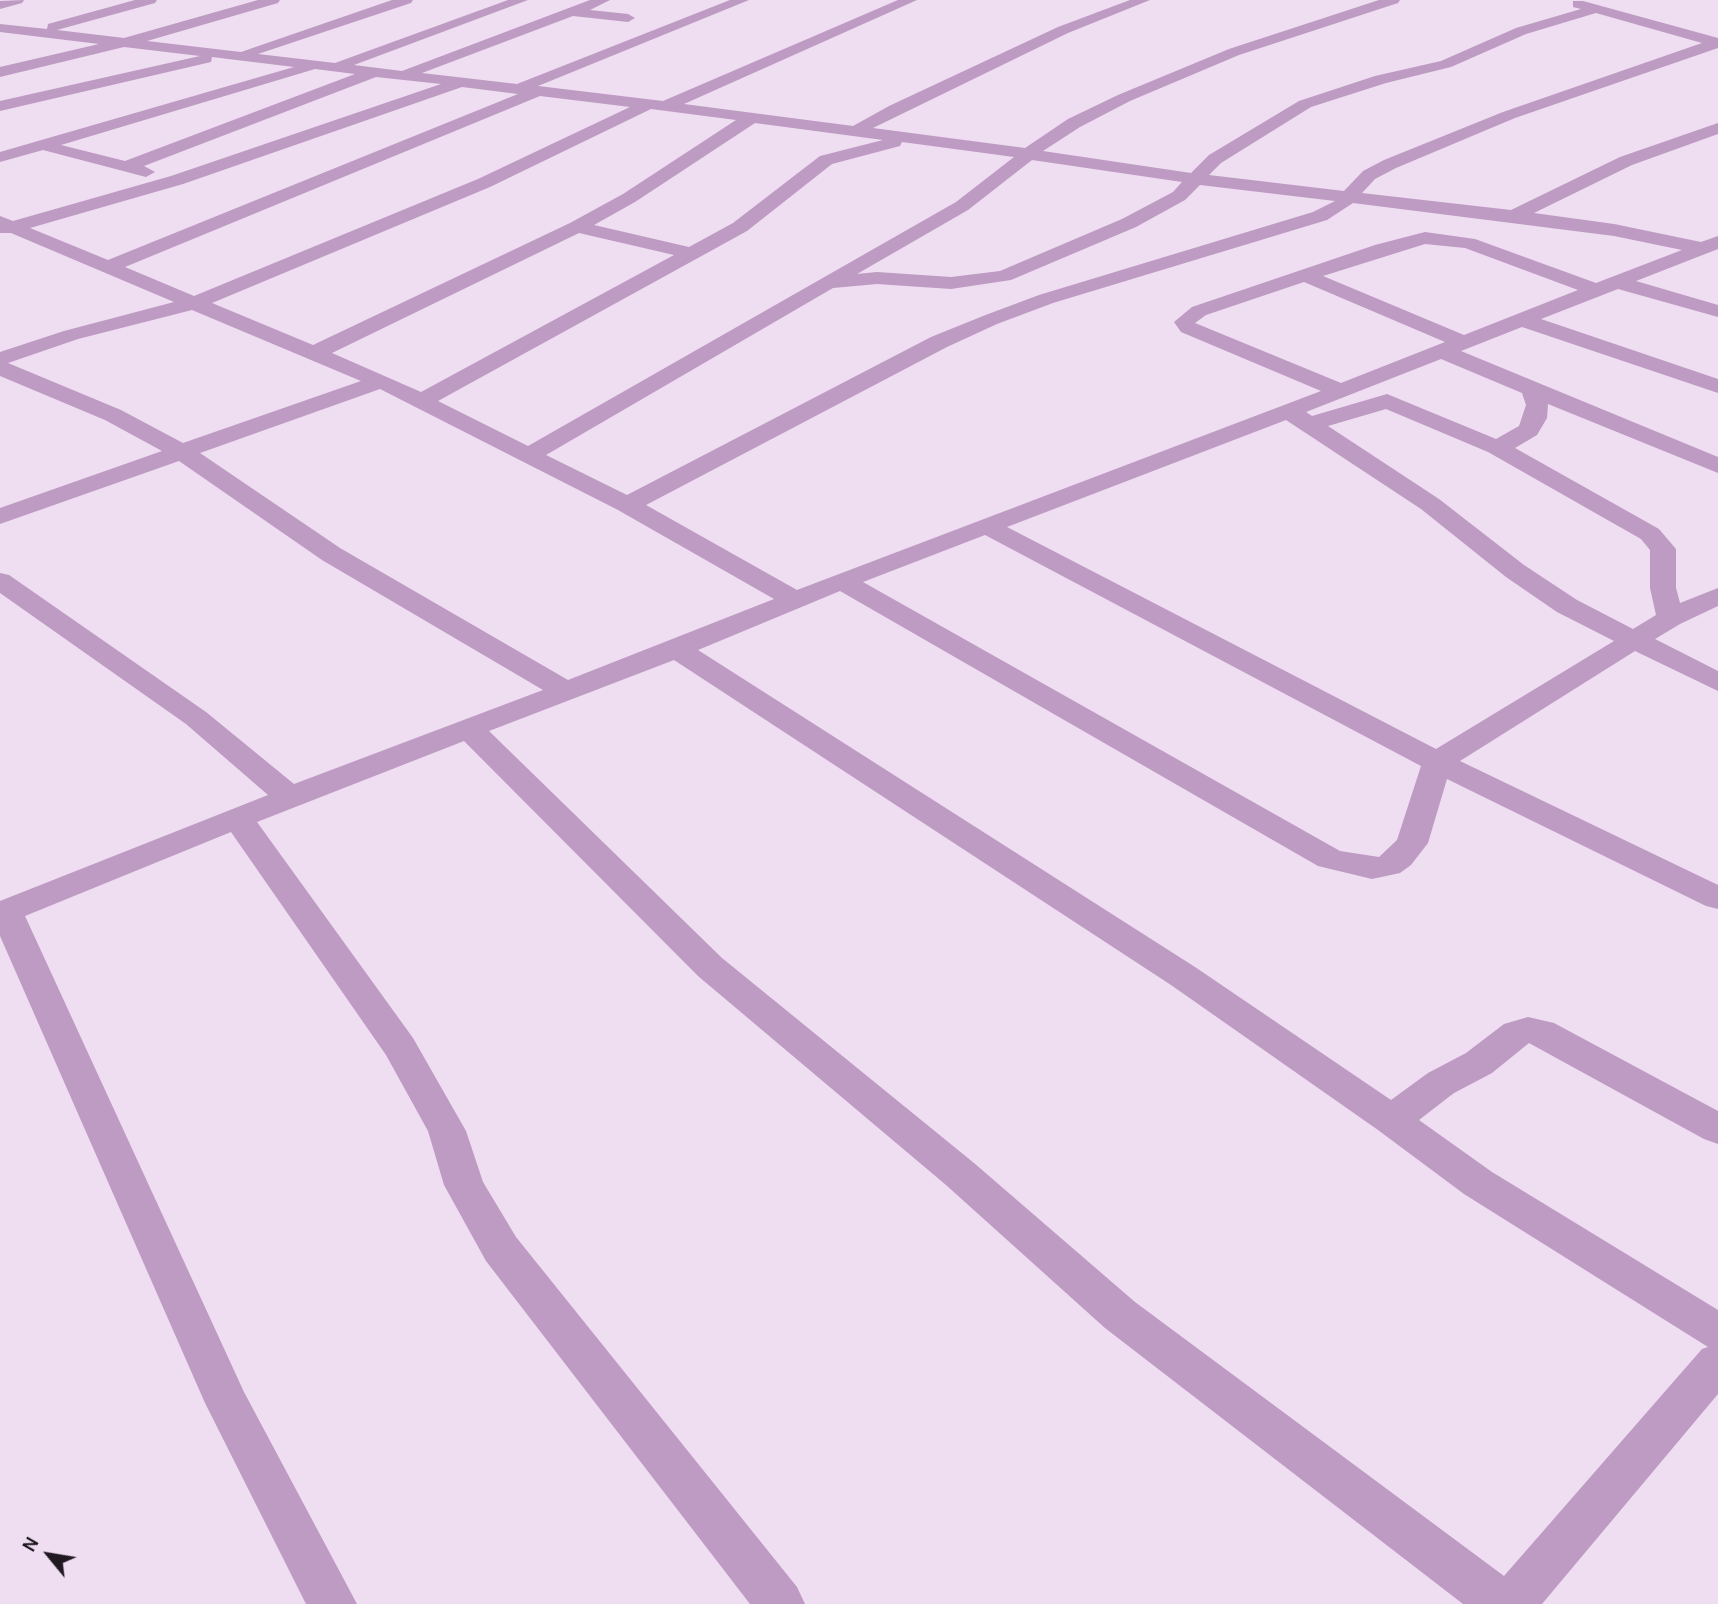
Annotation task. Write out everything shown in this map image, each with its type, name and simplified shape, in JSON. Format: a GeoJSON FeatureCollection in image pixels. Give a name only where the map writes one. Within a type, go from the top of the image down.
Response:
{"type":"FeatureCollection","features":[{"type":"Feature","properties":{"kind":"street"},"geometry":{"type":"LineString","coordinates":[[0,5],[16,0]]}},
{"type":"Feature","properties":{"kind":"street"},"geometry":{"type":"LineString","coordinates":[[0,39],[150,0]]}},
{"type":"Feature","properties":{"kind":"street"},"geometry":{"type":"LineString","coordinates":[[0,72],[127,42],[273,0]]}},
{"type":"Feature","properties":{"kind":"street"},"geometry":{"type":"LineString","coordinates":[[0,107],[233,55],[406,0]]}},
{"type":"Feature","properties":{"kind":"street"},"geometry":{"type":"LineString","coordinates":[[0,157],[327,65],[520,0]]}},
{"type":"Feature","properties":{"kind":"street"},"geometry":{"type":"LineString","coordinates":[[403,74],[603,0]]}},
{"type":"Feature","properties":{"kind":"street"},"geometry":{"type":"LineString","coordinates":[[519,89],[742,0]]}},
{"type":"Feature","properties":{"kind":"street"},"geometry":{"type":"LineString","coordinates":[[0,359],[71,335],[194,303],[484,183],[657,105],[909,0]]}},
{"type":"Feature","properties":{"kind":"street"},"geometry":{"type":"LineString","coordinates":[[856,131],[895,109],[1063,30],[1143,0]]}},
{"type":"Feature","properties":{"kind":"street"},"geometry":{"type":"LineString","coordinates":[[529,455],[962,206],[1074,123],[1234,52],[1392,0]]}},
{"type":"Feature","properties":{"kind":"street"},"geometry":{"type":"LineString","coordinates":[[1562,0],[1718,43]]}},
{"type":"Feature","properties":{"kind":"street"},"geometry":{"type":"LineString","coordinates":[[820,286],[877,278],[930,284],[978,281],[1004,276],[1129,223],[1179,196],[1215,159],[1305,104],[1381,79],[1446,64],[1521,31],[1596,9]]}},
{"type":"Feature","properties":{"kind":"street"},"geometry":{"type":"LineString","coordinates":[[573,11],[628,18]]}},
{"type":"Feature","properties":{"kind":"street"},"geometry":{"type":"LineString","coordinates":[[0,28],[657,105],[1196,179],[1514,216],[1712,247]]}},
{"type":"Feature","properties":{"kind":"street"},"geometry":{"type":"LineString","coordinates":[[627,505],[939,342],[990,320],[1058,296],[1320,216],[1341,205],[1369,175],[1438,144],[1508,115],[1718,43]]}},
{"type":"Feature","properties":{"kind":"street"},"geometry":{"type":"LineString","coordinates":[[126,167],[376,71]]}},
{"type":"Feature","properties":{"kind":"street"},"geometry":{"type":"LineString","coordinates":[[4,227],[177,180],[462,82]]}},
{"type":"Feature","properties":{"kind":"street"},"geometry":{"type":"LineString","coordinates":[[106,268],[538,91]]}},
{"type":"Feature","properties":{"kind":"street"},"geometry":{"type":"LineString","coordinates":[[314,353],[576,227],[629,198],[751,118]]}},
{"type":"Feature","properties":{"kind":"street"},"geometry":{"type":"LineString","coordinates":[[813,125],[825,160]]}},
{"type":"Feature","properties":{"kind":"street"},"geometry":{"type":"LineString","coordinates":[[1514,216],[1626,160],[1718,128]]}},
{"type":"Feature","properties":{"kind":"street"},"geometry":{"type":"LineString","coordinates":[[420,402],[760,214],[825,160],[910,138]]}},
{"type":"Feature","properties":{"kind":"street"},"geometry":{"type":"LineString","coordinates":[[43,145],[177,180]]}},
{"type":"Feature","properties":{"kind":"street"},"geometry":{"type":"LineString","coordinates":[[4,227],[381,381],[627,505],[795,600]]}},
{"type":"Feature","properties":{"kind":"street"},"geometry":{"type":"LineString","coordinates":[[576,227],[689,253]]}},
{"type":"Feature","properties":{"kind":"street"},"geometry":{"type":"LineString","coordinates":[[1340,391],[1203,336],[1188,328],[1185,322],[1199,312],[1382,249],[1417,239],[1434,238],[1481,247],[1607,286],[1718,311]]}},
{"type":"Feature","properties":{"kind":"street"},"geometry":{"type":"LineString","coordinates":[[332,1604],[227,1403],[3,913],[290,797],[677,649],[842,581],[1712,247]]}},
{"type":"Feature","properties":{"kind":"street"},"geometry":{"type":"LineString","coordinates":[[1307,276],[1532,388],[1718,466]]}},
{"type":"Feature","properties":{"kind":"street"},"geometry":{"type":"LineString","coordinates":[[1522,320],[1718,386]]}},
{"type":"Feature","properties":{"kind":"street"},"geometry":{"type":"LineString","coordinates":[[0,368],[113,415],[182,452],[331,554],[567,692]]}},
{"type":"Feature","properties":{"kind":"street"},"geometry":{"type":"LineString","coordinates":[[0,516],[381,381]]}},
{"type":"Feature","properties":{"kind":"street"},"geometry":{"type":"LineString","coordinates":[[1496,447],[1529,430],[1535,418],[1536,405],[1532,388]]}},
{"type":"Feature","properties":{"kind":"street"},"geometry":{"type":"LineString","coordinates":[[1311,424],[1387,401],[1496,447],[1650,534],[1663,549],[1663,588],[1670,618]]}},
{"type":"Feature","properties":{"kind":"street"},"geometry":{"type":"LineString","coordinates":[[1287,410],[1430,503],[1515,571],[1567,606],[1718,682]]}},
{"type":"Feature","properties":{"kind":"street"},"geometry":{"type":"LineString","coordinates":[[985,526],[1437,762],[1718,898]]}},
{"type":"Feature","properties":{"kind":"street"},"geometry":{"type":"LineString","coordinates":[[0,581],[196,718],[290,797]]}},
{"type":"Feature","properties":{"kind":"street"},"geometry":{"type":"LineString","coordinates":[[842,581],[1329,859],[1372,868],[1388,866],[1399,858],[1412,842],[1437,762],[1634,639],[1670,618],[1718,596]]}},
{"type":"Feature","properties":{"kind":"street"},"geometry":{"type":"LineString","coordinates":[[677,649],[1183,976],[1392,1120],[1478,1183],[1718,1332]]}},
{"type":"Feature","properties":{"kind":"street"},"geometry":{"type":"LineString","coordinates":[[470,730],[710,967],[960,1174],[1120,1315],[1502,1604]]}},
{"type":"Feature","properties":{"kind":"street"},"geometry":{"type":"LineString","coordinates":[[238,819],[400,1048],[447,1130],[464,1185],[501,1249],[780,1604]]}},
{"type":"Feature","properties":{"kind":"street"},"geometry":{"type":"LineString","coordinates":[[1392,1120],[1441,1083],[1479,1063],[1517,1033],[1528,1030],[1541,1032],[1718,1129]]}},
{"type":"Feature","properties":{"kind":"street"},"geometry":{"type":"LineString","coordinates":[[1511,1604],[1718,1362]]}}]}
